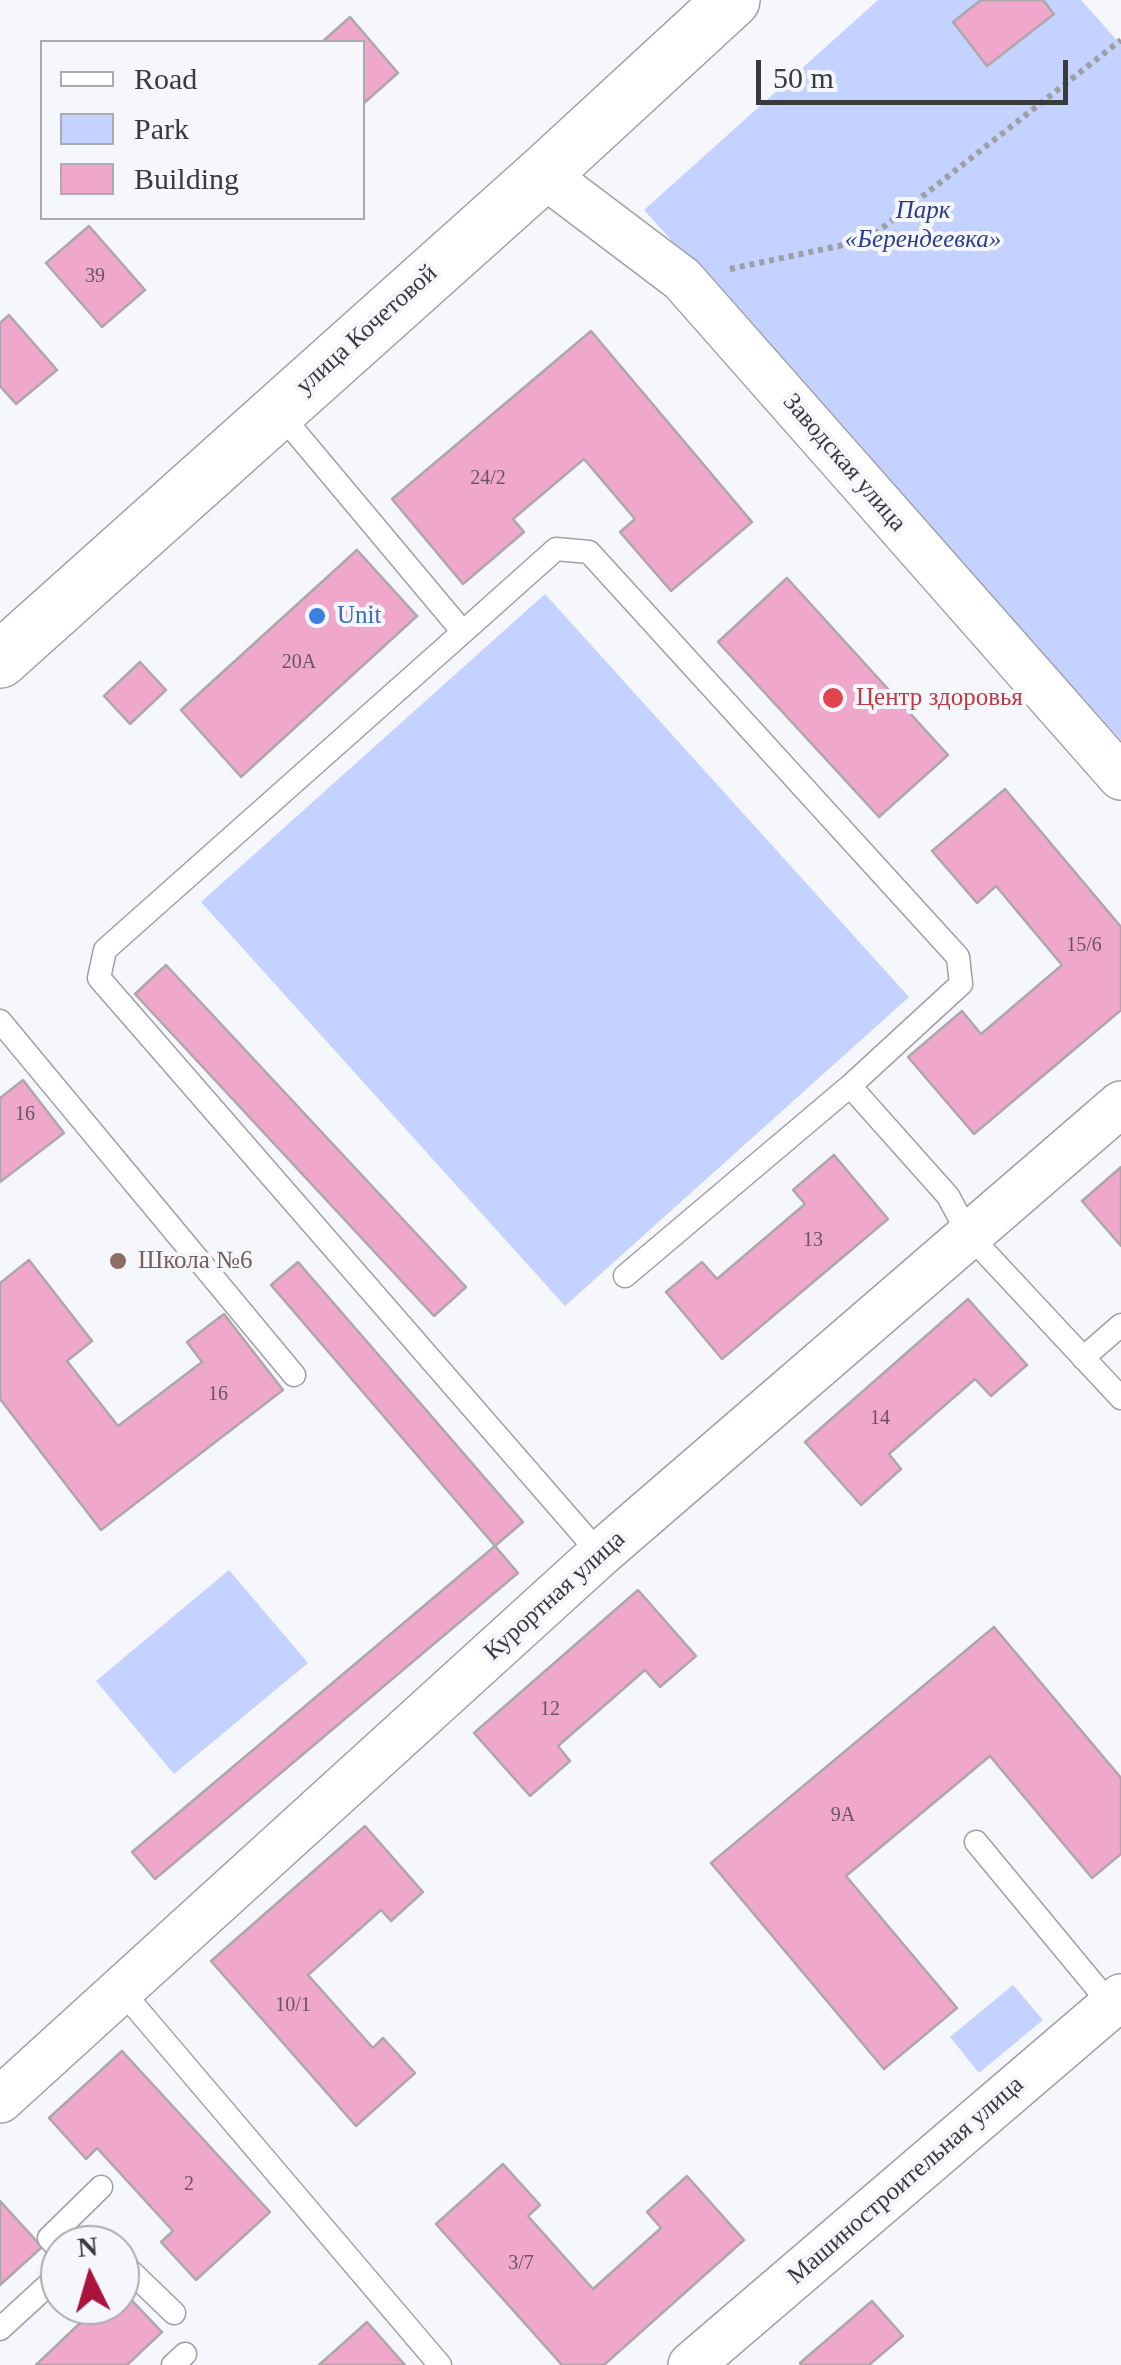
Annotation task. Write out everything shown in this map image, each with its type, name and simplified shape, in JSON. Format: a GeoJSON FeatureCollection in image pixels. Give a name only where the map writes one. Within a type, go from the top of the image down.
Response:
{"type":"FeatureCollection","features":[{"type":"Feature","properties":{"kind":"main road","name":"улица Кочетовой"},"geometry":{"type":"LineString","coordinates":[[0,660],[732,0]]}},
{"type":"Feature","properties":{"kind":"street","name":"Заводская улица"},"geometry":{"type":"LineString","coordinates":[[542,174],[682,279],[1121,777]]}},
{"type":"Feature","properties":{"kind":"street","name":"Курортная улица"},"geometry":{"type":"LineString","coordinates":[[0,2100],[600,1554],[1121,1104]]}},
{"type":"Feature","properties":{"kind":"street","name":"Машиностроительная улица"},"geometry":{"type":"LineString","coordinates":[[690,2365],[1116,2001]]}},
{"type":"Feature","properties":{"kind":"lane"},"geometry":{"type":"LineString","coordinates":[[277,410],[463,632]]}},
{"type":"Feature","properties":{"kind":"lane"},"geometry":{"type":"LineString","coordinates":[[600,1554],[99,978],[105,950],[556,549],[589,552],[958,957],[961,984],[850,1086],[625,1276]]}},
{"type":"Feature","properties":{"kind":"lane"},"geometry":{"type":"LineString","coordinates":[[0,1021],[294,1375]]}},
{"type":"Feature","properties":{"kind":"lane"},"geometry":{"type":"LineString","coordinates":[[850,1086],[948,1196],[969,1235],[1121,1398]]}},
{"type":"Feature","properties":{"kind":"lane"},"geometry":{"type":"LineString","coordinates":[[1084,1358],[1121,1325]]}},
{"type":"Feature","properties":{"kind":"lane"},"geometry":{"type":"LineString","coordinates":[[976,1842],[1116,2001]]}},
{"type":"Feature","properties":{"kind":"lane"},"geometry":{"type":"LineString","coordinates":[[121,1990],[440,2365]]}},
{"type":"Feature","properties":{"kind":"lane"},"geometry":{"type":"LineString","coordinates":[[62,2225],[101,2187]]}},
{"type":"Feature","properties":{"kind":"lane"},"geometry":{"type":"LineString","coordinates":[[140,2280],[174,2313]]}},
{"type":"Feature","properties":{"kind":"lane"},"geometry":{"type":"LineString","coordinates":[[0,2329],[40,2292]]}},
{"type":"Feature","properties":{"kind":"path"},"geometry":{"type":"LineString","coordinates":[[682,279],[868,240],[1121,40]]}},
{"type":"Feature","properties":{"kind":"green space","name":"Парк «Берендеевка»"},"geometry":{"type":"Polygon","coordinates":[[[878,0],[1081,0],[1121,45],[1121,740],[644,210],[878,0]]]}},
{"type":"Feature","properties":{"kind":"green space"},"geometry":{"type":"Polygon","coordinates":[[[545,594],[909,997],[565,1306],[201,902],[545,594]]]}},
{"type":"Feature","properties":{"kind":"green space"},"geometry":{"type":"Polygon","coordinates":[[[229,1570],[308,1663],[174,1774],[96,1681],[229,1570]]]}},
{"type":"Feature","properties":{"kind":"green space"},"geometry":{"type":"Polygon","coordinates":[[[1013,1985],[1043,2020],[979,2073],[950,2037],[1013,1985]]]}},
{"type":"Feature","properties":{"kind":"building"},"geometry":{"type":"Polygon","coordinates":[[[981,0],[1043,0],[1054,14],[987,66],[953,22],[981,0]]]}},
{"type":"Feature","properties":{"kind":"building"},"geometry":{"type":"Polygon","coordinates":[[[350,17],[398,73],[365,102],[365,40],[324,40],[350,17]]]}},
{"type":"Feature","properties":{"kind":"building"},"geometry":{"type":"Polygon","coordinates":[[[89,226],[145,290],[102,327],[46,263],[89,226]]]}},
{"type":"Feature","properties":{"kind":"building"},"geometry":{"type":"Polygon","coordinates":[[[9,315],[57,370],[16,404],[0,386],[0,323],[9,315]]]}},
{"type":"Feature","properties":{"kind":"building"},"geometry":{"type":"Polygon","coordinates":[[[591,331],[752,522],[671,591],[620,532],[635,519],[584,459],[513,519],[524,532],[463,584],[392,499],[591,331]]]}},
{"type":"Feature","properties":{"kind":"building"},"geometry":{"type":"Polygon","coordinates":[[[357,550],[417,616],[241,777],[181,710],[357,550]]]}},
{"type":"Feature","properties":{"kind":"building","name":"Центр здоровья"},"geometry":{"type":"Polygon","coordinates":[[[787,578],[948,755],[879,817],[718,642],[787,578]]]}},
{"type":"Feature","properties":{"kind":"building"},"geometry":{"type":"Polygon","coordinates":[[[140,662],[166,690],[130,724],[104,696],[140,662]]]}},
{"type":"Feature","properties":{"kind":"building"},"geometry":{"type":"Polygon","coordinates":[[[1005,789],[1121,927],[1121,1010],[974,1134],[908,1057],[962,1011],[981,1034],[1062,965],[996,886],[977,903],[932,851],[1005,789]]]}},
{"type":"Feature","properties":{"kind":"building"},"geometry":{"type":"Polygon","coordinates":[[[166,965],[466,1287],[434,1316],[135,994],[166,965]]]}},
{"type":"Feature","properties":{"kind":"building"},"geometry":{"type":"Polygon","coordinates":[[[23,1080],[64,1133],[0,1182],[0,1098],[23,1080]]]}},
{"type":"Feature","properties":{"kind":"building"},"geometry":{"type":"Polygon","coordinates":[[[834,1155],[888,1219],[722,1359],[666,1292],[702,1262],[717,1279],[805,1204],[793,1190],[834,1155]]]}},
{"type":"Feature","properties":{"kind":"building"},"geometry":{"type":"Polygon","coordinates":[[[1121,1167],[1121,1246],[1082,1201],[1121,1167]]]}},
{"type":"Feature","properties":{"kind":"building","name":"Школа №6"},"geometry":{"type":"Polygon","coordinates":[[[29,1260],[92,1341],[67,1361],[118,1426],[202,1362],[187,1342],[224,1314],[283,1390],[101,1530],[0,1399],[0,1283],[29,1260]]]}},
{"type":"Feature","properties":{"kind":"building"},"geometry":{"type":"Polygon","coordinates":[[[298,1262],[523,1522],[495,1546],[271,1285],[298,1262]]]}},
{"type":"Feature","properties":{"kind":"building"},"geometry":{"type":"Polygon","coordinates":[[[968,1299],[1027,1365],[991,1396],[975,1379],[889,1454],[901,1469],[861,1505],[805,1442],[968,1299]]]}},
{"type":"Feature","properties":{"kind":"building"},"geometry":{"type":"Polygon","coordinates":[[[495,1546],[518,1573],[155,1879],[132,1852],[495,1546]]]}},
{"type":"Feature","properties":{"kind":"building"},"geometry":{"type":"Polygon","coordinates":[[[638,1590],[696,1656],[660,1687],[645,1670],[558,1746],[570,1761],[530,1796],[474,1733],[638,1590]]]}},
{"type":"Feature","properties":{"kind":"building"},"geometry":{"type":"Polygon","coordinates":[[[994,1627],[1121,1778],[1121,1854],[1092,1878],[990,1756],[846,1876],[957,2008],[884,2069],[711,1863],[994,1627]]]}},
{"type":"Feature","properties":{"kind":"building"},"geometry":{"type":"Polygon","coordinates":[[[365,1826],[423,1892],[391,1921],[381,1910],[308,1975],[373,2048],[383,2038],[415,2073],[356,2126],[211,1961],[365,1826]]]}},
{"type":"Feature","properties":{"kind":"building"},"geometry":{"type":"Polygon","coordinates":[[[122,2051],[270,2212],[196,2280],[161,2242],[173,2231],[97,2148],[86,2159],[49,2118],[122,2051]]]}},
{"type":"Feature","properties":{"kind":"building"},"geometry":{"type":"Polygon","coordinates":[[[503,2164],[540,2205],[528,2216],[593,2289],[661,2228],[647,2212],[687,2176],[744,2240],[604,2365],[562,2365],[436,2224],[503,2164]]]}},
{"type":"Feature","properties":{"kind":"building"},"geometry":{"type":"Polygon","coordinates":[[[0,2201],[40,2249],[0,2285],[0,2201]]]}},
{"type":"Feature","properties":{"kind":"building"},"geometry":{"type":"Polygon","coordinates":[[[872,2301],[903,2336],[869,2365],[800,2363],[872,2301]]]}},
{"type":"Feature","properties":{"kind":"building"},"geometry":{"type":"Polygon","coordinates":[[[140,2309],[162,2332],[127,2365],[36,2365],[78,2325],[140,2325],[140,2309]]]}},
{"type":"Feature","properties":{"kind":"building"},"geometry":{"type":"Polygon","coordinates":[[[367,2322],[405,2365],[319,2365],[367,2322]]]}},
{"type":"Feature","properties":{"kind":"place","name":"Unit"},"geometry":{"type":"Point","coordinates":[317,616]}},
{"type":"Feature","properties":{"kind":"place","name":"Центр здоровья"},"geometry":{"type":"Point","coordinates":[833,698]}},
{"type":"Feature","properties":{"kind":"place","name":"Школа №6"},"geometry":{"type":"Point","coordinates":[118,1261]}}]}
